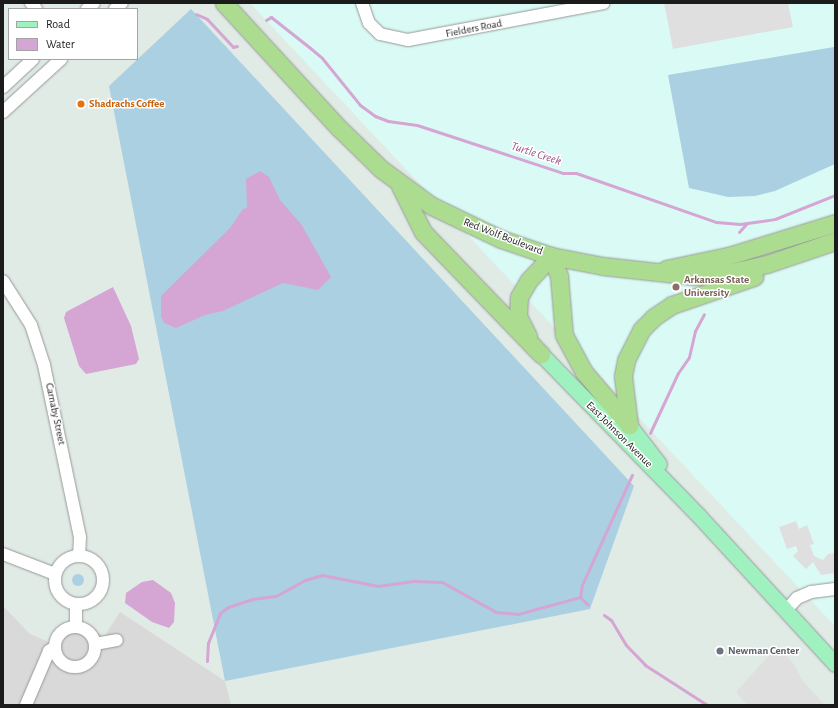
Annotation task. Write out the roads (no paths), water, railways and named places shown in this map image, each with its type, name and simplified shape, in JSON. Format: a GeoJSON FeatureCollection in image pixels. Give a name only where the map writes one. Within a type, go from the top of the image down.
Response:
{"type":"FeatureCollection","features":[{"type":"Feature","properties":{"kind":"highway","name":"Red Wolf Boulevard"},"geometry":{"type":"LineString","coordinates":[[224,3],[362,152],[399,184],[432,206],[472,227],[551,256],[603,266],[694,276],[723,274],[806,252],[835,241]]}},
{"type":"Feature","properties":{"kind":"highway"},"geometry":{"type":"LineString","coordinates":[[399,184],[423,232],[541,354]]}},
{"type":"Feature","properties":{"kind":"highway","name":"Red Wolf Boulevard"},"geometry":{"type":"LineString","coordinates":[[659,271],[728,256],[835,223]]}},
{"type":"Feature","properties":{"kind":"highway"},"geometry":{"type":"LineString","coordinates":[[629,425],[624,393],[626,360],[641,330],[654,317],[672,305],[780,268],[806,252]]}},
{"type":"Feature","properties":{"kind":"highway"},"geometry":{"type":"LineString","coordinates":[[541,354],[522,327],[517,306],[523,289],[551,256],[559,276],[564,335],[584,372],[629,425]]}},
{"type":"Feature","properties":{"kind":"main road","name":"East Johnson Avenue"},"geometry":{"type":"LineString","coordinates":[[541,354],[699,516],[835,664]]}},
{"type":"Feature","properties":{"kind":"main road","name":"East Johnson Avenue"},"geometry":{"type":"LineString","coordinates":[[629,425],[699,516]]}},
{"type":"Feature","properties":{"kind":"street","name":"Fielders Road"},"geometry":{"type":"LineString","coordinates":[[362,3],[369,24],[380,34],[408,40],[604,3]]}},
{"type":"Feature","properties":{"kind":"street"},"geometry":{"type":"LineString","coordinates":[[3,87],[32,60]]}},
{"type":"Feature","properties":{"kind":"street"},"geometry":{"type":"LineString","coordinates":[[3,112],[60,60]]}},
{"type":"Feature","properties":{"kind":"street","name":"Carnaby Street"},"geometry":{"type":"LineString","coordinates":[[3,281],[31,325],[44,365],[80,537],[79,556]]}},
{"type":"Feature","properties":{"kind":"street"},"geometry":{"type":"LineString","coordinates":[[3,554],[55,574]]}},
{"type":"Feature","properties":{"kind":"street"},"geometry":{"type":"LineString","coordinates":[[79,556],[94,561],[99,567],[103,582],[97,596],[83,604],[76,604],[68,601],[59,593],[54,582],[55,574],[64,560],[79,556]]}},
{"type":"Feature","properties":{"kind":"street"},"geometry":{"type":"LineString","coordinates":[[786,610],[797,598],[811,592],[835,588]]}},
{"type":"Feature","properties":{"kind":"street"},"geometry":{"type":"LineString","coordinates":[[76,604],[76,627]]}},
{"type":"Feature","properties":{"kind":"street"},"geometry":{"type":"LineString","coordinates":[[26,705],[42,666],[49,651],[55,647],[59,635],[69,628],[76,627],[88,632],[95,644],[94,656],[85,665],[73,668],[62,663],[42,666]]}},
{"type":"Feature","properties":{"kind":"street"},"geometry":{"type":"LineString","coordinates":[[95,644],[117,640]]}},
{"type":"Feature","properties":{"kind":"street"},"geometry":{"type":"LineString","coordinates":[[55,647],[62,663]]}},
{"type":"Feature","properties":{"kind":"water"},"geometry":{"type":"Polygon","coordinates":[[[260,171],[269,177],[280,200],[301,224],[331,277],[318,290],[283,283],[223,311],[205,315],[176,328],[164,323],[161,316],[161,296],[230,228],[243,209],[247,208],[246,179],[260,171]]]}},
{"type":"Feature","properties":{"kind":"water"},"geometry":{"type":"Polygon","coordinates":[[[113,287],[131,326],[139,359],[136,364],[86,374],[79,366],[64,318],[66,312],[113,287]]]}},
{"type":"Feature","properties":{"kind":"water"},"geometry":{"type":"Polygon","coordinates":[[[153,580],[171,593],[175,603],[174,622],[169,628],[152,622],[125,603],[126,593],[142,582],[153,580]]]}},
{"type":"Feature","properties":{"kind":"waterway","name":"Turtle Creek"},"geometry":{"type":"LineString","coordinates":[[196,14],[207,19],[233,47],[237,46]]}},
{"type":"Feature","properties":{"kind":"waterway","name":"Turtle Creek"},"geometry":{"type":"LineString","coordinates":[[266,20],[271,17],[322,58],[360,105],[375,116],[388,121],[417,125],[563,173],[576,173],[716,222],[740,224],[775,219],[835,195]]}},
{"type":"Feature","properties":{"kind":"waterway","name":"Turtle Creek"},"geometry":{"type":"LineString","coordinates":[[739,232],[747,223]]}},
{"type":"Feature","properties":{"kind":"waterway"},"geometry":{"type":"LineString","coordinates":[[650,433],[678,373],[689,357],[695,331],[704,314]]}},
{"type":"Feature","properties":{"kind":"waterway"},"geometry":{"type":"LineString","coordinates":[[207,661],[208,643],[220,613],[228,607],[252,599],[276,596],[305,580],[322,575],[378,586],[415,581],[442,582],[496,612],[518,614],[580,597],[582,585],[632,475]]}},
{"type":"Feature","properties":{"kind":"waterway"},"geometry":{"type":"LineString","coordinates":[[580,597],[588,605]]}},
{"type":"Feature","properties":{"kind":"waterway"},"geometry":{"type":"LineString","coordinates":[[604,615],[611,620],[626,645],[645,665],[707,705]]}},
{"type":"Feature","properties":{"kind":"place","name":"Shadrachs Coffee"},"geometry":{"type":"Point","coordinates":[81,104]}},
{"type":"Feature","properties":{"kind":"place","name":"Arkansas State University"},"geometry":{"type":"Point","coordinates":[676,287]}},
{"type":"Feature","properties":{"kind":"place","name":"Newman Center"},"geometry":{"type":"Point","coordinates":[720,651]}}]}
